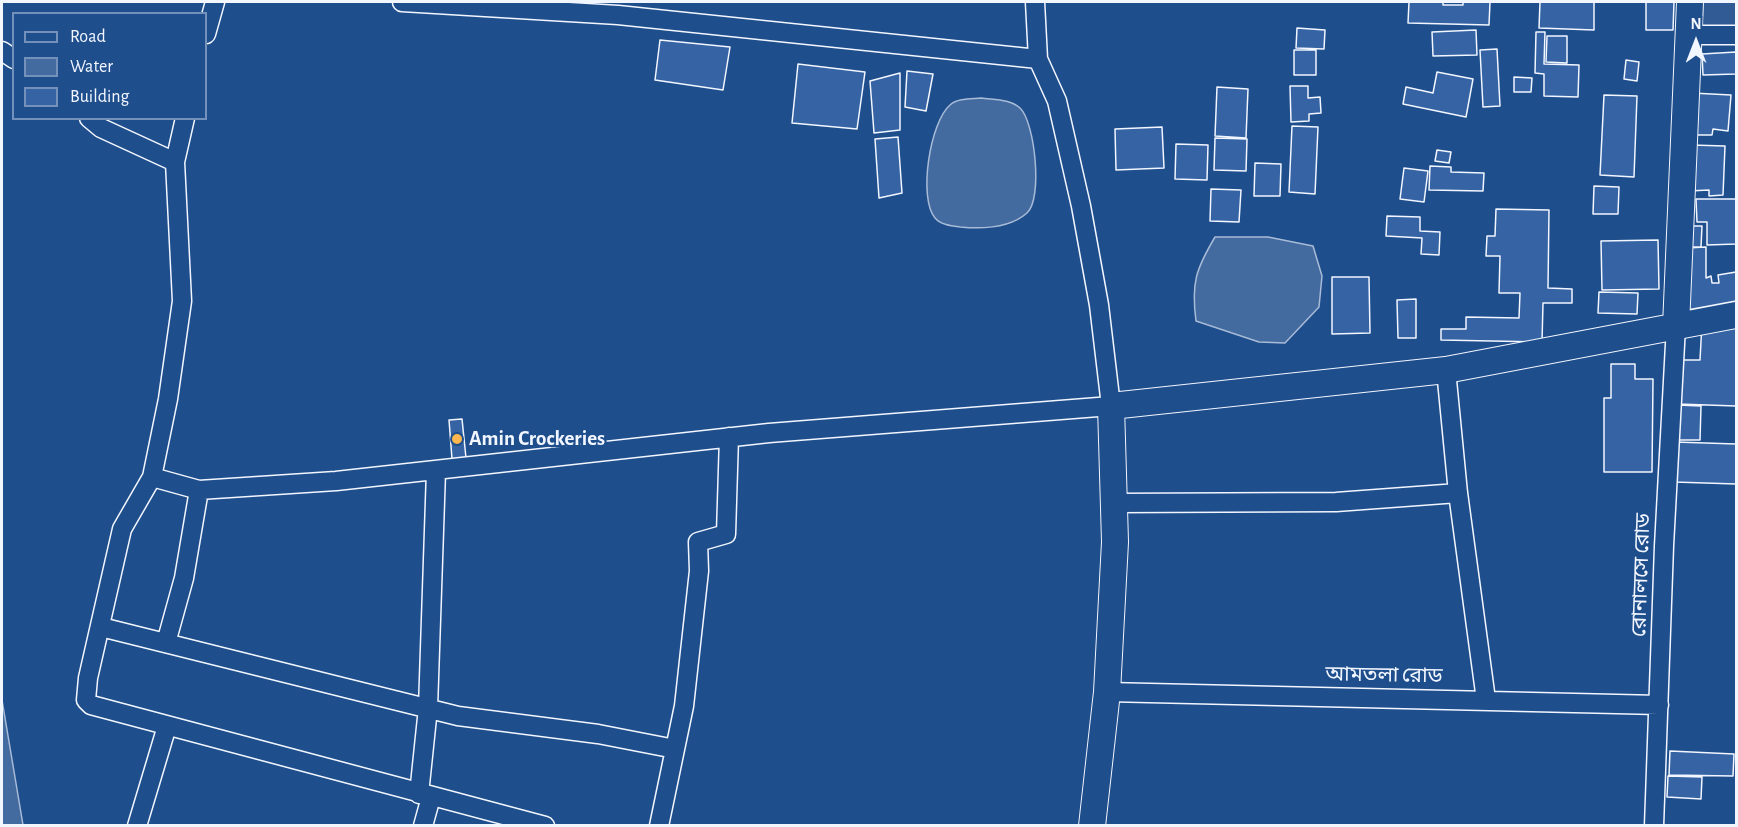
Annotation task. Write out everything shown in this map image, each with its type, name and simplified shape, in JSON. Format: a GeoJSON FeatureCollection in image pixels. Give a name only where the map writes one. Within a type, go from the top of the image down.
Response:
{"type":"FeatureCollection","features":[{"type":"Feature","properties":{"kind":"main road"},"geometry":{"type":"LineString","coordinates":[[1676,326],[1690,2]]}},
{"type":"Feature","properties":{"kind":"main road"},"geometry":{"type":"LineString","coordinates":[[1092,825],[1107,692],[1114,503],[1111,406],[1446,370],[1737,315]]}},
{"type":"Feature","properties":{"kind":"street"},"geometry":{"type":"LineString","coordinates":[[207,30],[215,2]]}},
{"type":"Feature","properties":{"kind":"street"},"geometry":{"type":"LineString","coordinates":[[402,2],[618,15],[1038,59]]}},
{"type":"Feature","properties":{"kind":"street"},"geometry":{"type":"LineString","coordinates":[[152,477],[199,490],[436,471],[729,437],[1111,406],[1099,305],[1081,207],[1057,101],[1038,59],[1035,2]]}},
{"type":"Feature","properties":{"kind":"street"},"geometry":{"type":"LineString","coordinates":[[1688,35],[1737,35]]}},
{"type":"Feature","properties":{"kind":"street"},"geometry":{"type":"LineString","coordinates":[[92,120],[110,133],[175,162]]}},
{"type":"Feature","properties":{"kind":"street"},"geometry":{"type":"LineString","coordinates":[[185,120],[175,162],[182,301],[168,399],[152,477],[122,529],[88,678],[86,700],[92,705],[167,726],[254,746],[425,795],[545,825]]}},
{"type":"Feature","properties":{"kind":"street","name":"রোনালসে রোড"},"geometry":{"type":"LineString","coordinates":[[1654,825],[1664,546],[1676,326]]}},
{"type":"Feature","properties":{"kind":"street"},"geometry":{"type":"LineString","coordinates":[[1446,370],[1458,493],[1486,700]]}},
{"type":"Feature","properties":{"kind":"street"},"geometry":{"type":"LineString","coordinates":[[659,825],[684,706],[699,571],[699,542],[726,534],[729,437]]}},
{"type":"Feature","properties":{"kind":"street"},"geometry":{"type":"LineString","coordinates":[[423,825],[436,471]]}},
{"type":"Feature","properties":{"kind":"street"},"geometry":{"type":"LineString","coordinates":[[166,643],[184,578],[199,490]]}},
{"type":"Feature","properties":{"kind":"street"},"geometry":{"type":"LineString","coordinates":[[1114,503],[1336,502],[1458,493]]}},
{"type":"Feature","properties":{"kind":"street"},"geometry":{"type":"LineString","coordinates":[[101,627],[486,721],[588,732],[675,749]]}},
{"type":"Feature","properties":{"kind":"street","name":"আমতলা রোড"},"geometry":{"type":"LineString","coordinates":[[1107,692],[1659,705]]}},
{"type":"Feature","properties":{"kind":"street"},"geometry":{"type":"LineString","coordinates":[[137,825],[167,726]]}},
{"type":"Feature","properties":{"kind":"shaded area"},"geometry":{"type":"Polygon","coordinates":[[[1691,2],[1736,2],[1736,35],[1688,35],[1691,2]]]}},
{"type":"Feature","properties":{"kind":"water"},"geometry":{"type":"Polygon","coordinates":[[[981,98],[1012,103],[1020,108],[1025,116],[1030,128],[1035,160],[1035,193],[1032,205],[1020,218],[1004,225],[977,228],[947,225],[935,218],[927,194],[932,143],[943,114],[950,105],[961,100],[981,98]]]}},
{"type":"Feature","properties":{"kind":"water"},"geometry":{"type":"Polygon","coordinates":[[[1215,237],[1268,237],[1313,246],[1322,276],[1319,307],[1285,343],[1259,342],[1196,321],[1194,296],[1196,277],[1203,258],[1215,237]]]}},
{"type":"Feature","properties":{"kind":"water"},"geometry":{"type":"Polygon","coordinates":[[[2,700],[23,825],[2,825],[2,700]]]}},
{"type":"Feature","properties":{"kind":"building"},"geometry":{"type":"Polygon","coordinates":[[[1409,2],[1443,2],[1443,5],[1463,5],[1463,2],[1490,2],[1489,25],[1408,23],[1409,2]]]}},
{"type":"Feature","properties":{"kind":"building"},"geometry":{"type":"Polygon","coordinates":[[[1540,2],[1594,2],[1594,30],[1539,28],[1540,2]]]}},
{"type":"Feature","properties":{"kind":"building"},"geometry":{"type":"Polygon","coordinates":[[[1646,2],[1674,2],[1673,30],[1646,30],[1646,2]]]}},
{"type":"Feature","properties":{"kind":"building"},"geometry":{"type":"Polygon","coordinates":[[[1297,28],[1325,30],[1324,49],[1296,48],[1297,28]]]}},
{"type":"Feature","properties":{"kind":"building"},"geometry":{"type":"Polygon","coordinates":[[[1476,30],[1477,55],[1433,56],[1432,32],[1476,30]]]}},
{"type":"Feature","properties":{"kind":"building"},"geometry":{"type":"Polygon","coordinates":[[[1536,32],[1545,32],[1544,64],[1579,65],[1578,97],[1544,96],[1544,74],[1535,73],[1536,32]]]}},
{"type":"Feature","properties":{"kind":"building"},"geometry":{"type":"Polygon","coordinates":[[[1547,36],[1567,36],[1567,63],[1546,62],[1547,36]]]}},
{"type":"Feature","properties":{"kind":"building"},"geometry":{"type":"Polygon","coordinates":[[[660,40],[730,47],[723,90],[655,80],[660,40]]]}},
{"type":"Feature","properties":{"kind":"building"},"geometry":{"type":"Polygon","coordinates":[[[1497,49],[1500,106],[1483,107],[1480,50],[1497,49]]]}},
{"type":"Feature","properties":{"kind":"building"},"geometry":{"type":"Polygon","coordinates":[[[1294,50],[1316,50],[1316,75],[1294,75],[1294,50]]]}},
{"type":"Feature","properties":{"kind":"building"},"geometry":{"type":"Polygon","coordinates":[[[1736,52],[1736,74],[1703,75],[1702,54],[1736,52]]]}},
{"type":"Feature","properties":{"kind":"building"},"geometry":{"type":"Polygon","coordinates":[[[1626,60],[1639,62],[1637,81],[1624,79],[1626,60]]]}},
{"type":"Feature","properties":{"kind":"building"},"geometry":{"type":"Polygon","coordinates":[[[798,64],[865,72],[857,129],[792,123],[798,64]]]}},
{"type":"Feature","properties":{"kind":"building"},"geometry":{"type":"Polygon","coordinates":[[[907,71],[933,74],[926,111],[905,107],[907,71]]]}},
{"type":"Feature","properties":{"kind":"building"},"geometry":{"type":"Polygon","coordinates":[[[1437,72],[1473,79],[1466,117],[1403,104],[1406,87],[1433,93],[1437,72]]]}},
{"type":"Feature","properties":{"kind":"building"},"geometry":{"type":"Polygon","coordinates":[[[900,73],[900,130],[874,133],[870,81],[900,73]]]}},
{"type":"Feature","properties":{"kind":"building"},"geometry":{"type":"Polygon","coordinates":[[[1514,77],[1532,78],[1531,92],[1514,92],[1514,77]]]}},
{"type":"Feature","properties":{"kind":"building"},"geometry":{"type":"Polygon","coordinates":[[[1290,86],[1308,86],[1308,98],[1320,97],[1321,113],[1309,114],[1309,121],[1291,122],[1290,86]]]}},
{"type":"Feature","properties":{"kind":"building"},"geometry":{"type":"Polygon","coordinates":[[[1217,87],[1248,89],[1246,138],[1215,136],[1217,87]]]}},
{"type":"Feature","properties":{"kind":"building"},"geometry":{"type":"Polygon","coordinates":[[[1692,93],[1731,95],[1728,131],[1713,129],[1712,135],[1690,135],[1692,93]]]}},
{"type":"Feature","properties":{"kind":"building"},"geometry":{"type":"Polygon","coordinates":[[[1604,95],[1637,96],[1634,177],[1600,175],[1604,95]]]}},
{"type":"Feature","properties":{"kind":"building"},"geometry":{"type":"Polygon","coordinates":[[[1292,126],[1318,127],[1315,194],[1289,192],[1292,126]]]}},
{"type":"Feature","properties":{"kind":"building"},"geometry":{"type":"Polygon","coordinates":[[[1162,127],[1164,168],[1116,170],[1115,129],[1162,127]]]}},
{"type":"Feature","properties":{"kind":"building"},"geometry":{"type":"Polygon","coordinates":[[[898,137],[902,193],[879,198],[875,139],[898,137]]]}},
{"type":"Feature","properties":{"kind":"building"},"geometry":{"type":"Polygon","coordinates":[[[1215,138],[1247,139],[1246,171],[1214,170],[1215,138]]]}},
{"type":"Feature","properties":{"kind":"building"},"geometry":{"type":"Polygon","coordinates":[[[1176,144],[1208,145],[1207,180],[1175,179],[1176,144]]]}},
{"type":"Feature","properties":{"kind":"building"},"geometry":{"type":"Polygon","coordinates":[[[1691,145],[1725,146],[1723,195],[1709,196],[1709,190],[1689,191],[1691,145]]]}},
{"type":"Feature","properties":{"kind":"building"},"geometry":{"type":"Polygon","coordinates":[[[1437,150],[1451,152],[1449,163],[1435,161],[1437,150]]]}},
{"type":"Feature","properties":{"kind":"building"},"geometry":{"type":"Polygon","coordinates":[[[1255,163],[1281,164],[1280,196],[1254,196],[1255,163]]]}},
{"type":"Feature","properties":{"kind":"building"},"geometry":{"type":"Polygon","coordinates":[[[1430,166],[1451,167],[1451,172],[1484,173],[1483,191],[1429,190],[1430,166]]]}},
{"type":"Feature","properties":{"kind":"building"},"geometry":{"type":"Polygon","coordinates":[[[1404,168],[1428,171],[1424,202],[1400,199],[1404,168]]]}},
{"type":"Feature","properties":{"kind":"building"},"geometry":{"type":"Polygon","coordinates":[[[1594,186],[1619,187],[1618,214],[1593,214],[1594,186]]]}},
{"type":"Feature","properties":{"kind":"building"},"geometry":{"type":"Polygon","coordinates":[[[1211,189],[1241,190],[1239,222],[1210,221],[1211,189]]]}},
{"type":"Feature","properties":{"kind":"building"},"geometry":{"type":"Polygon","coordinates":[[[1696,199],[1736,199],[1736,244],[1707,245],[1707,222],[1697,222],[1696,199]]]}},
{"type":"Feature","properties":{"kind":"building"},"geometry":{"type":"Polygon","coordinates":[[[1496,209],[1549,210],[1548,288],[1572,289],[1572,303],[1543,303],[1542,342],[1441,340],[1441,329],[1466,329],[1466,317],[1519,318],[1520,293],[1499,293],[1500,256],[1486,256],[1487,236],[1495,236],[1496,209]]]}},
{"type":"Feature","properties":{"kind":"building"},"geometry":{"type":"Polygon","coordinates":[[[1387,216],[1420,217],[1420,231],[1440,232],[1439,255],[1421,254],[1422,238],[1386,236],[1387,216]]]}},
{"type":"Feature","properties":{"kind":"building"},"geometry":{"type":"Polygon","coordinates":[[[1688,226],[1702,226],[1701,247],[1687,247],[1688,226]]]}},
{"type":"Feature","properties":{"kind":"building"},"geometry":{"type":"Polygon","coordinates":[[[1658,240],[1659,289],[1602,290],[1601,241],[1658,240]]]}},
{"type":"Feature","properties":{"kind":"building"},"geometry":{"type":"Polygon","coordinates":[[[1706,247],[1706,278],[1711,276],[1712,283],[1719,283],[1718,275],[1736,272],[1736,301],[1682,311],[1686,248],[1706,247]]]}},
{"type":"Feature","properties":{"kind":"building"},"geometry":{"type":"Polygon","coordinates":[[[1332,277],[1369,277],[1370,333],[1332,334],[1332,277]]]}},
{"type":"Feature","properties":{"kind":"building"},"geometry":{"type":"Polygon","coordinates":[[[1599,292],[1638,293],[1637,314],[1598,313],[1599,292]]]}},
{"type":"Feature","properties":{"kind":"building"},"geometry":{"type":"Polygon","coordinates":[[[1416,299],[1416,338],[1398,338],[1397,300],[1416,299]]]}},
{"type":"Feature","properties":{"kind":"building"},"geometry":{"type":"Polygon","coordinates":[[[1702,323],[1736,325],[1736,406],[1678,404],[1680,360],[1700,360],[1702,323]]]}},
{"type":"Feature","properties":{"kind":"building"},"geometry":{"type":"Polygon","coordinates":[[[1611,364],[1635,364],[1635,379],[1653,379],[1652,472],[1604,472],[1604,398],[1611,398],[1611,364]]]}},
{"type":"Feature","properties":{"kind":"building"},"geometry":{"type":"Polygon","coordinates":[[[1677,405],[1701,406],[1700,440],[1676,440],[1677,405]]]}},
{"type":"Feature","properties":{"kind":"building","name":"Amin Crockeries"},"geometry":{"type":"Polygon","coordinates":[[[462,419],[466,458],[452,459],[449,420],[462,419]]]}},
{"type":"Feature","properties":{"kind":"building"},"geometry":{"type":"Polygon","coordinates":[[[1675,442],[1736,444],[1736,484],[1674,482],[1675,442]]]}},
{"type":"Feature","properties":{"kind":"building"},"geometry":{"type":"Polygon","coordinates":[[[1670,751],[1734,754],[1733,776],[1669,775],[1670,751]]]}},
{"type":"Feature","properties":{"kind":"building"},"geometry":{"type":"Polygon","coordinates":[[[1668,776],[1702,777],[1701,799],[1667,797],[1668,776]]]}},
{"type":"Feature","properties":{"kind":"place","name":"Amin Crockeries"},"geometry":{"type":"Point","coordinates":[457,439]}}]}
